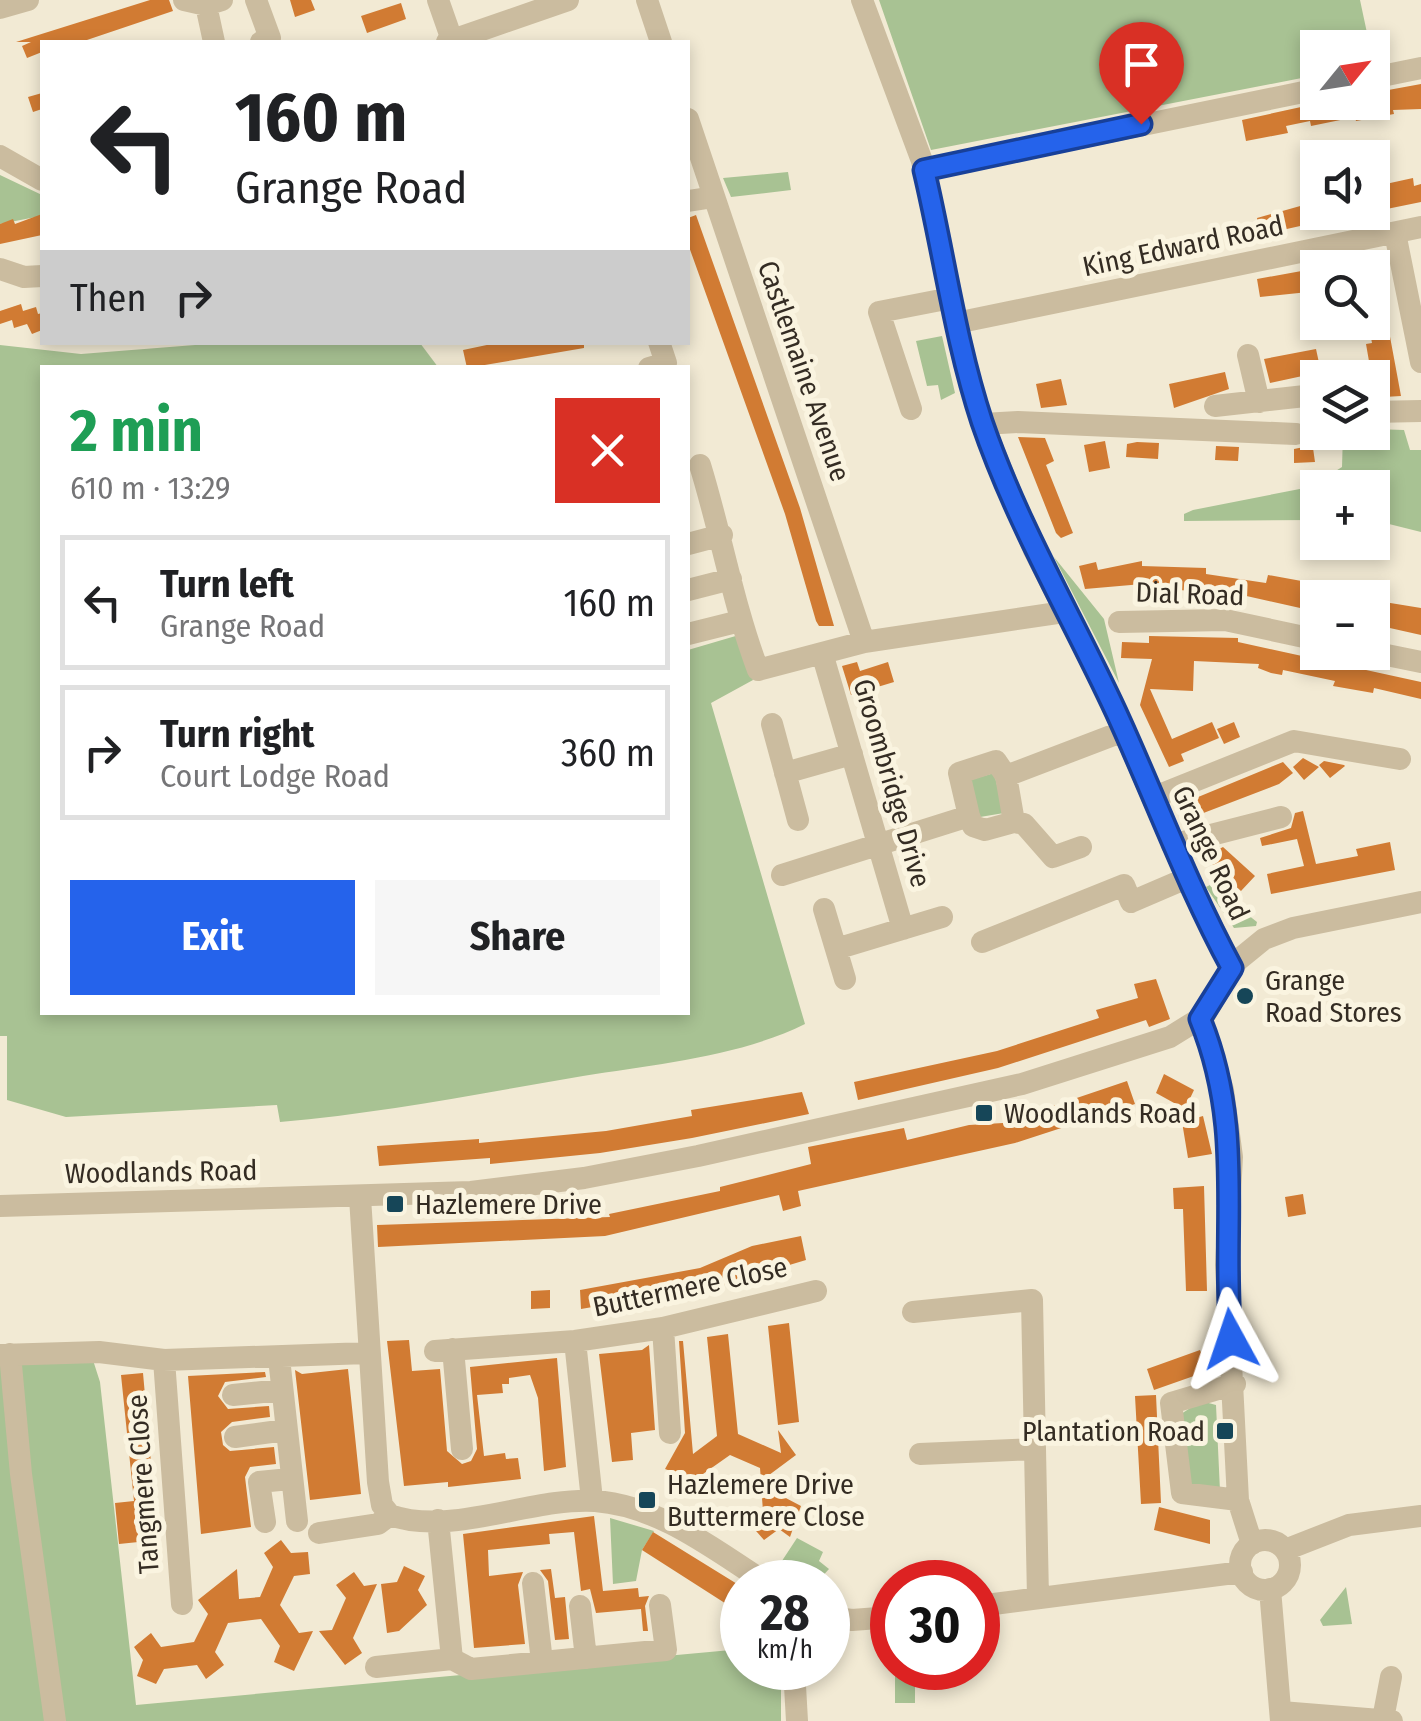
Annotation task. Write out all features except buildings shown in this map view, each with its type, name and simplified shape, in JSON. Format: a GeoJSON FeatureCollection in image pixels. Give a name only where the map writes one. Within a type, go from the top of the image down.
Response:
{"type":"FeatureCollection","features":[{"type":"Feature","properties":{"kind":"street"},"geometry":{"type":"LineString","coordinates":[[256,0],[266,40]]}},
{"type":"Feature","properties":{"kind":"street"},"geometry":{"type":"LineString","coordinates":[[438,0],[450,40]]}},
{"type":"Feature","properties":{"kind":"street"},"geometry":{"type":"LineString","coordinates":[[453,40],[568,0]]}},
{"type":"Feature","properties":{"kind":"street"},"geometry":{"type":"LineString","coordinates":[[647,0],[660,40]]}},
{"type":"Feature","properties":{"kind":"street","name":"Grange Road"},"geometry":{"type":"LineString","coordinates":[[862,0],[924,170],[956,323],[983,424],[1064,612],[1124,730],[1186,878],[1232,968]]}},
{"type":"Feature","properties":{"kind":"street"},"geometry":{"type":"LineString","coordinates":[[204,2],[214,40]]}},
{"type":"Feature","properties":{"kind":"street"},"geometry":{"type":"LineString","coordinates":[[0,8],[34,6]]}},
{"type":"Feature","properties":{"kind":"street"},"geometry":{"type":"LineString","coordinates":[[1390,74],[1421,68]]}},
{"type":"Feature","properties":{"kind":"street"},"geometry":{"type":"LineString","coordinates":[[924,170],[1300,93]]}},
{"type":"Feature","properties":{"kind":"street","name":"Castlemaine Avenue"},"geometry":{"type":"LineString","coordinates":[[690,126],[864,642]]}},
{"type":"Feature","properties":{"kind":"street"},"geometry":{"type":"LineString","coordinates":[[0,156],[40,179]]}},
{"type":"Feature","properties":{"kind":"street"},"geometry":{"type":"LineString","coordinates":[[690,201],[714,197]]}},
{"type":"Feature","properties":{"kind":"street","name":"King Edward Road"},"geometry":{"type":"LineString","coordinates":[[956,323],[1421,228]]}},
{"type":"Feature","properties":{"kind":"street"},"geometry":{"type":"LineString","coordinates":[[1395,233],[1421,362]]}},
{"type":"Feature","properties":{"kind":"street"},"geometry":{"type":"LineString","coordinates":[[0,269],[24,277],[40,276]]}},
{"type":"Feature","properties":{"kind":"street"},"geometry":{"type":"LineString","coordinates":[[911,409],[879,312],[952,298]]}},
{"type":"Feature","properties":{"kind":"street"},"geometry":{"type":"LineString","coordinates":[[659,365],[666,363],[660,345]]}},
{"type":"Feature","properties":{"kind":"street"},"geometry":{"type":"LineString","coordinates":[[1248,355],[1259,402]]}},
{"type":"Feature","properties":{"kind":"street"},"geometry":{"type":"LineString","coordinates":[[1216,406],[1300,397]]}},
{"type":"Feature","properties":{"kind":"street"},"geometry":{"type":"LineString","coordinates":[[1390,412],[1421,411]]}},
{"type":"Feature","properties":{"kind":"street"},"geometry":{"type":"LineString","coordinates":[[983,424],[1018,422],[1296,434]]}},
{"type":"Feature","properties":{"kind":"street"},"geometry":{"type":"LineString","coordinates":[[700,464],[698,498],[722,535],[740,621],[758,670],[864,642],[1064,612]]}},
{"type":"Feature","properties":{"kind":"street"},"geometry":{"type":"LineString","coordinates":[[690,543],[722,535]]}},
{"type":"Feature","properties":{"kind":"street"},"geometry":{"type":"LineString","coordinates":[[690,589],[731,578]]}},
{"type":"Feature","properties":{"kind":"street","name":"Dial Road"},"geometry":{"type":"LineString","coordinates":[[1119,622],[1225,620],[1300,636]]}},
{"type":"Feature","properties":{"kind":"street"},"geometry":{"type":"LineString","coordinates":[[690,634],[740,621]]}},
{"type":"Feature","properties":{"kind":"street","name":"Groombridge Drive"},"geometry":{"type":"LineString","coordinates":[[822,653],[903,929]]}},
{"type":"Feature","properties":{"kind":"street"},"geometry":{"type":"LineString","coordinates":[[1390,656],[1421,662]]}},
{"type":"Feature","properties":{"kind":"street"},"geometry":{"type":"LineString","coordinates":[[772,724],[798,820]]}},
{"type":"Feature","properties":{"kind":"street"},"geometry":{"type":"LineString","coordinates":[[1006,776],[1124,730]]}},
{"type":"Feature","properties":{"kind":"street"},"geometry":{"type":"LineString","coordinates":[[1152,798],[1294,741],[1400,758]]}},
{"type":"Feature","properties":{"kind":"street"},"geometry":{"type":"LineString","coordinates":[[785,773],[852,754]]}},
{"type":"Feature","properties":{"kind":"street"},"geometry":{"type":"LineString","coordinates":[[1014,822],[1006,776],[996,761],[959,773],[973,826],[980,830],[1014,822],[1024,824],[1053,857],[1080,847]]}},
{"type":"Feature","properties":{"kind":"street"},"geometry":{"type":"LineString","coordinates":[[782,874],[970,816]]}},
{"type":"Feature","properties":{"kind":"street"},"geometry":{"type":"LineString","coordinates":[[1172,845],[1281,817]]}},
{"type":"Feature","properties":{"kind":"street"},"geometry":{"type":"LineString","coordinates":[[982,942],[1124,885],[1132,902],[1186,878]]}},
{"type":"Feature","properties":{"kind":"street"},"geometry":{"type":"LineString","coordinates":[[1252,1544],[1238,1500],[1235,1384],[1226,1284],[1232,1157],[1223,1090],[1200,1019],[1232,968],[1251,948],[1276,934],[1421,902]]}},
{"type":"Feature","properties":{"kind":"street"},"geometry":{"type":"LineString","coordinates":[[824,909],[846,946],[845,979]]}},
{"type":"Feature","properties":{"kind":"street","name":"Groombridge Drive"},"geometry":{"type":"LineString","coordinates":[[846,946],[942,917]]}},
{"type":"Feature","properties":{"kind":"street","name":"Woodlands Road"},"geometry":{"type":"LineString","coordinates":[[0,1206],[470,1192],[584,1178],[1031,1082],[1170,1037],[1200,1019]]}},
{"type":"Feature","properties":{"kind":"street"},"geometry":{"type":"LineString","coordinates":[[360,1197],[378,1482],[382,1505],[390,1516]]}},
{"type":"Feature","properties":{"kind":"street","name":"Buttermere Close"},"geometry":{"type":"LineString","coordinates":[[462,1448],[444,1350],[575,1341],[663,1328],[816,1291]]}},
{"type":"Feature","properties":{"kind":"street"},"geometry":{"type":"LineString","coordinates":[[913,1312],[1032,1300],[1038,1598]]}},
{"type":"Feature","properties":{"kind":"street"},"geometry":{"type":"LineString","coordinates":[[663,1328],[670,1433]]}},
{"type":"Feature","properties":{"kind":"street","name":"Buttermere Close"},"geometry":{"type":"LineString","coordinates":[[575,1341],[592,1500]]}},
{"type":"Feature","properties":{"kind":"street","name":"Tangmere Close"},"geometry":{"type":"LineString","coordinates":[[5,1354],[99,1352],[164,1360],[367,1354]]}},
{"type":"Feature","properties":{"kind":"street"},"geometry":{"type":"LineString","coordinates":[[5,1354],[55,1721]]}},
{"type":"Feature","properties":{"kind":"street"},"geometry":{"type":"LineString","coordinates":[[279,1358],[297,1520]]}},
{"type":"Feature","properties":{"kind":"street","name":"Tangmere Close"},"geometry":{"type":"LineString","coordinates":[[164,1360],[182,1604]]}},
{"type":"Feature","properties":{"kind":"street"},"geometry":{"type":"LineString","coordinates":[[1235,1384],[1171,1404],[1182,1493],[1238,1500]]}},
{"type":"Feature","properties":{"kind":"street"},"geometry":{"type":"LineString","coordinates":[[232,1395],[282,1390]]}},
{"type":"Feature","properties":{"kind":"street"},"geometry":{"type":"LineString","coordinates":[[235,1437],[286,1430]]}},
{"type":"Feature","properties":{"kind":"street"},"geometry":{"type":"LineString","coordinates":[[920,1454],[1033,1449]]}},
{"type":"Feature","properties":{"kind":"street"},"geometry":{"type":"LineString","coordinates":[[265,1522],[250,1481],[290,1479]]}},
{"type":"Feature","properties":{"kind":"street"},"geometry":{"type":"LineString","coordinates":[[319,1533],[378,1524],[390,1516],[438,1520],[592,1500],[656,1514],[730,1560]]}},
{"type":"Feature","properties":{"kind":"street"},"geometry":{"type":"LineString","coordinates":[[1285,1550],[1349,1525],[1421,1516]]}},
{"type":"Feature","properties":{"kind":"street"},"geometry":{"type":"LineString","coordinates":[[438,1520],[452,1659]]}},
{"type":"Feature","properties":{"kind":"street"},"geometry":{"type":"LineString","coordinates":[[1272,1540],[1285,1550],[1289,1574],[1270,1590],[1254,1588],[1242,1572],[1241,1557],[1252,1544],[1272,1540]]}},
{"type":"Feature","properties":{"kind":"street"},"geometry":{"type":"LineString","coordinates":[[1000,1603],[1242,1572]]}},
{"type":"Feature","properties":{"kind":"street"},"geometry":{"type":"LineString","coordinates":[[533,1582],[542,1662]]}},
{"type":"Feature","properties":{"kind":"street"},"geometry":{"type":"LineString","coordinates":[[1270,1590],[1281,1717],[1382,1719],[1391,1677]]}},
{"type":"Feature","properties":{"kind":"street"},"geometry":{"type":"LineString","coordinates":[[580,1606],[586,1658]]}},
{"type":"Feature","properties":{"kind":"street"},"geometry":{"type":"LineString","coordinates":[[376,1667],[452,1659],[471,1669],[666,1650],[660,1606]]}},
{"type":"Feature","properties":{"kind":"street"},"geometry":{"type":"LineString","coordinates":[[796,1690],[798,1721]]}},
{"type":"Feature","properties":{"kind":"green space"},"geometry":{"type":"Polygon","coordinates":[[[879,0],[1360,0],[1366,30],[1300,30],[1300,78],[931,150],[879,0]]]}},
{"type":"Feature","properties":{"kind":"green space"},"geometry":{"type":"Polygon","coordinates":[[[788,172],[791,190],[731,197],[723,178],[788,172]]]}},
{"type":"Feature","properties":{"kind":"green space"},"geometry":{"type":"Polygon","coordinates":[[[0,175],[40,194],[40,216],[0,224],[0,175]]]}},
{"type":"Feature","properties":{"kind":"green space"},"geometry":{"type":"Polygon","coordinates":[[[942,336],[955,393],[941,400],[938,385],[927,386],[916,341],[942,336]]]}},
{"type":"Feature","properties":{"kind":"green space"},"geometry":{"type":"Polygon","coordinates":[[[0,345],[81,354],[195,345],[422,345],[436,365],[40,365],[40,1015],[690,1015],[690,649],[739,635],[753,680],[711,703],[805,1024],[752,1044],[696,1058],[394,1108],[280,1122],[277,1105],[66,1117],[7,1100],[7,1036],[0,1036],[0,345]]]}},
{"type":"Feature","properties":{"kind":"green space"},"geometry":{"type":"Polygon","coordinates":[[[1390,430],[1404,430],[1410,450],[1421,450],[1421,532],[1390,524],[1390,470],[1337,470],[1342,467],[1342,450],[1390,450],[1390,430]]]}},
{"type":"Feature","properties":{"kind":"green space"},"geometry":{"type":"Polygon","coordinates":[[[1300,489],[1300,520],[1184,521],[1184,514],[1300,489]]]}},
{"type":"Feature","properties":{"kind":"green space"},"geometry":{"type":"Polygon","coordinates":[[[1054,557],[1104,619],[1119,683],[1054,557]]]}},
{"type":"Feature","properties":{"kind":"green space"},"geometry":{"type":"Polygon","coordinates":[[[994,773],[1004,813],[980,817],[970,780],[994,773]]]}},
{"type":"Feature","properties":{"kind":"green space"},"geometry":{"type":"Polygon","coordinates":[[[1210,885],[1257,922],[1256,926],[1234,928],[1206,887],[1210,885]]]}},
{"type":"Feature","properties":{"kind":"green space"},"geometry":{"type":"Polygon","coordinates":[[[92,1357],[100,1382],[136,1705],[720,1651],[720,1690],[781,1690],[781,1721],[0,1721],[0,1359],[92,1357]]]}},
{"type":"Feature","properties":{"kind":"green space"},"geometry":{"type":"Polygon","coordinates":[[[1201,1401],[1216,1405],[1220,1491],[1188,1487],[1181,1414],[1201,1401]]]}},
{"type":"Feature","properties":{"kind":"green space"},"geometry":{"type":"Polygon","coordinates":[[[610,1518],[654,1531],[642,1550],[636,1581],[613,1584],[610,1518]]]}},
{"type":"Feature","properties":{"kind":"green space"},"geometry":{"type":"Polygon","coordinates":[[[797,1538],[823,1552],[819,1560],[783,1560],[797,1538]]]}},
{"type":"Feature","properties":{"kind":"green space"},"geometry":{"type":"Polygon","coordinates":[[[1346,1587],[1352,1624],[1323,1626],[1320,1620],[1346,1587]]]}},
{"type":"Feature","properties":{"kind":"green space"},"geometry":{"type":"Polygon","coordinates":[[[895,1690],[915,1690],[915,1703],[895,1703],[895,1690]]]}},
{"type":"Feature","properties":{"kind":"place","name":"Grange Road Stores"},"geometry":{"type":"Point","coordinates":[1245,996]}},
{"type":"Feature","properties":{"kind":"place","name":"Woodlands Road"},"geometry":{"type":"Point","coordinates":[984,1113]}},
{"type":"Feature","properties":{"kind":"place","name":"Hazlemere Drive"},"geometry":{"type":"Point","coordinates":[395,1204]}},
{"type":"Feature","properties":{"kind":"place","name":"Plantation Road"},"geometry":{"type":"Point","coordinates":[1225,1431]}},
{"type":"Feature","properties":{"kind":"place","name":"Hazlemere Drive Buttermere Close"},"geometry":{"type":"Point","coordinates":[647,1500]}},
{"type":"Feature","properties":{"kind":"route"},"geometry":{"type":"LineString","coordinates":[[1141,124],[924,170],[962,355],[983,424],[1029,540],[1117,714],[1186,878],[1232,968],[1200,1019],[1223,1090],[1232,1157],[1226,1265],[1231,1339]]}}]}
